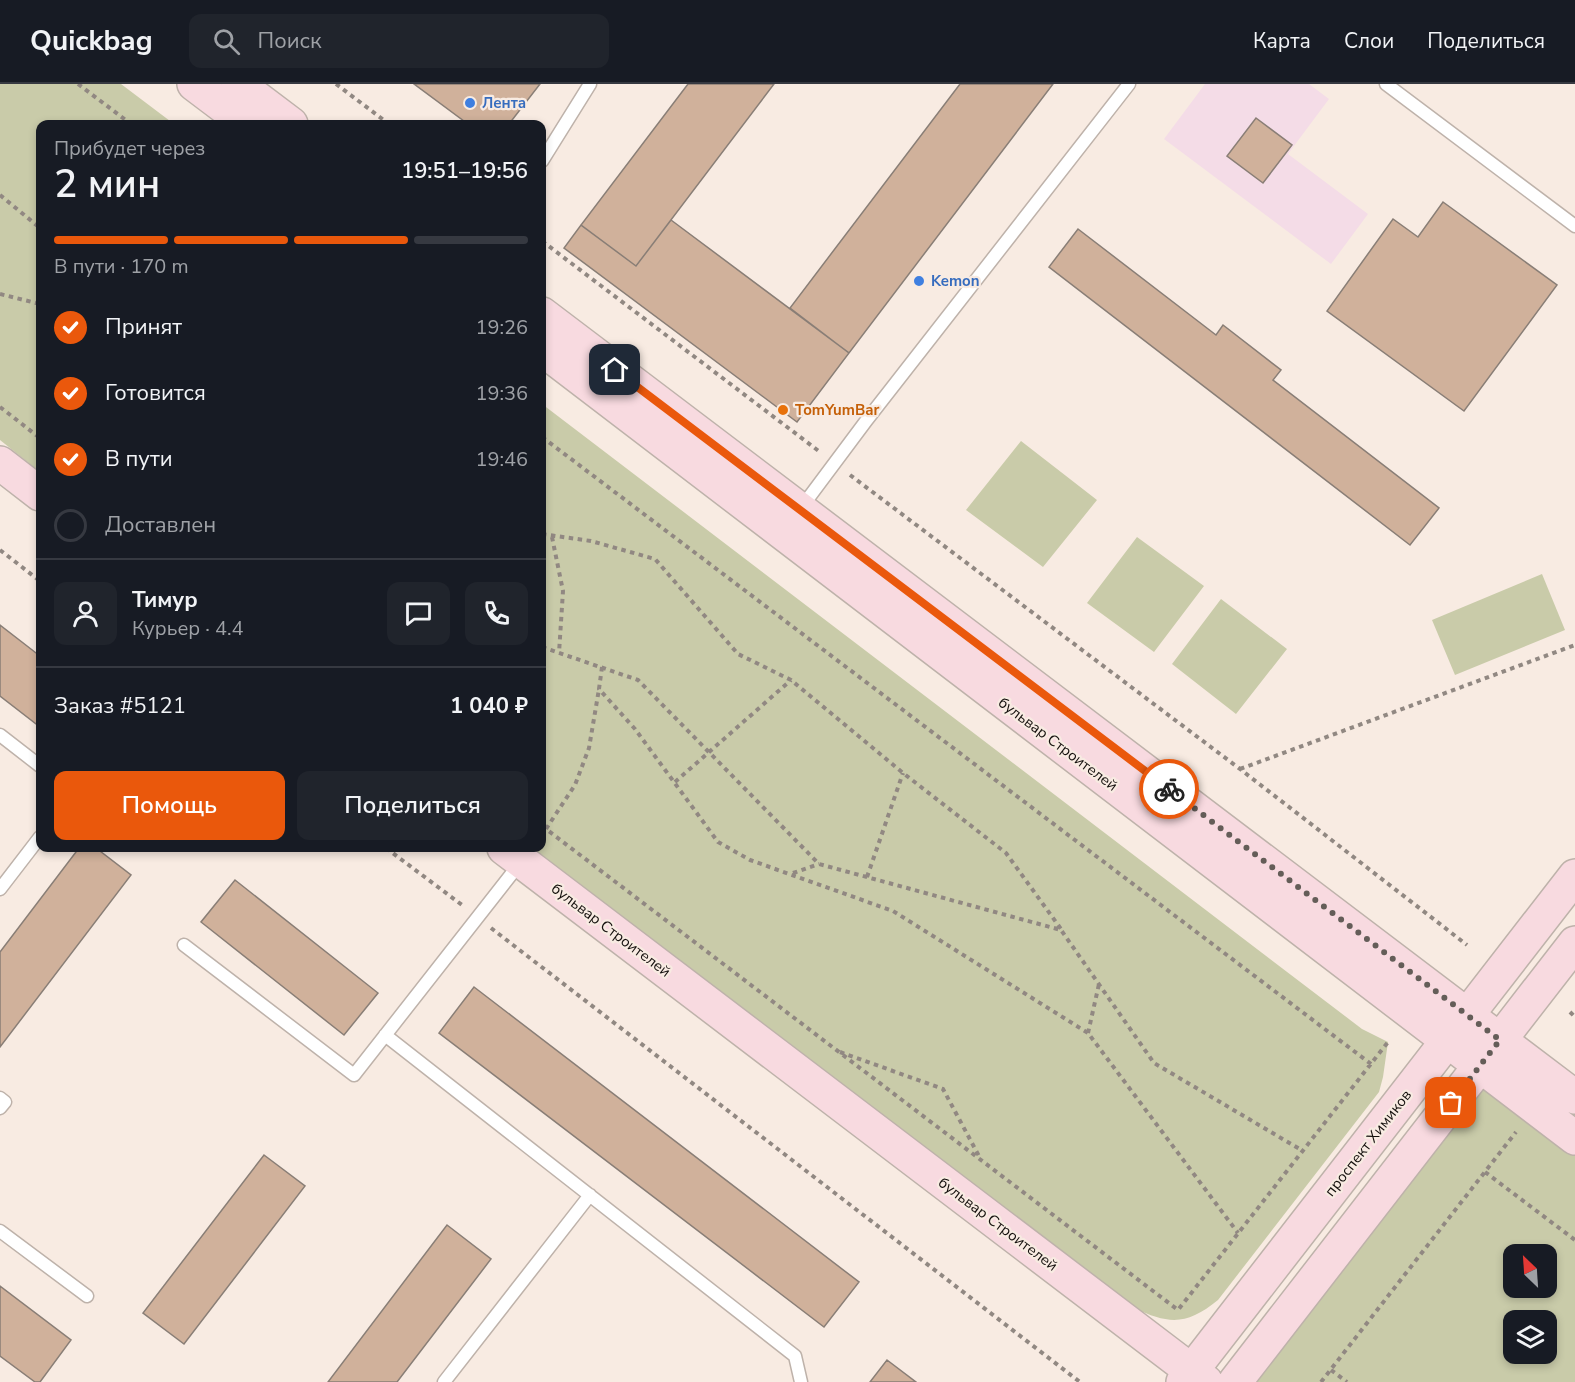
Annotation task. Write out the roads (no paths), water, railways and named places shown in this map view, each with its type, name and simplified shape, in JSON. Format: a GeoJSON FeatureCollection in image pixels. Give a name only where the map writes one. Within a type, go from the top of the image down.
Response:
{"type":"FeatureCollection","features":[{"type":"Feature","properties":{"kind":"main road"},"geometry":{"type":"LineString","coordinates":[[194,84],[242,120]]}},
{"type":"Feature","properties":{"kind":"main road"},"geometry":{"type":"LineString","coordinates":[[238,84],[286,120]]}},
{"type":"Feature","properties":{"kind":"main road","name":"бульвар Строителей"},"geometry":{"type":"LineString","coordinates":[[546,317],[1575,1097]]}},
{"type":"Feature","properties":{"kind":"main road","name":"бульвар Строителей"},"geometry":{"type":"LineString","coordinates":[[546,353],[1575,1138]]}},
{"type":"Feature","properties":{"kind":"main road"},"geometry":{"type":"LineString","coordinates":[[0,463],[36,491]]}},
{"type":"Feature","properties":{"kind":"main road","name":"бульвар Строителей"},"geometry":{"type":"LineString","coordinates":[[513,854],[1194,1378]]}},
{"type":"Feature","properties":{"kind":"main road","name":"проспект Химиков"},"geometry":{"type":"LineString","coordinates":[[1194,1378],[1575,876]]}},
{"type":"Feature","properties":{"kind":"main road"},"geometry":{"type":"LineString","coordinates":[[1235,1382],[1575,943]]}},
{"type":"Feature","properties":{"kind":"lane"},"geometry":{"type":"LineString","coordinates":[[546,155],[590,84]]}},
{"type":"Feature","properties":{"kind":"lane"},"geometry":{"type":"LineString","coordinates":[[800,510],[1129,84]]}},
{"type":"Feature","properties":{"kind":"lane"},"geometry":{"type":"LineString","coordinates":[[1386,84],[1575,226]]}},
{"type":"Feature","properties":{"kind":"lane"},"geometry":{"type":"LineString","coordinates":[[0,735],[36,763]]}},
{"type":"Feature","properties":{"kind":"lane"},"geometry":{"type":"LineString","coordinates":[[0,889],[36,842]]}},
{"type":"Feature","properties":{"kind":"lane"},"geometry":{"type":"LineString","coordinates":[[184,945],[354,1075],[478,918],[513,854]]}},
{"type":"Feature","properties":{"kind":"lane"},"geometry":{"type":"LineString","coordinates":[[385,1035],[795,1356],[801,1382]]}},
{"type":"Feature","properties":{"kind":"lane"},"geometry":{"type":"LineString","coordinates":[[0,1098],[5,1102],[0,1108]]}},
{"type":"Feature","properties":{"kind":"lane"},"geometry":{"type":"LineString","coordinates":[[444,1382],[590,1196]]}},
{"type":"Feature","properties":{"kind":"lane"},"geometry":{"type":"LineString","coordinates":[[0,1232],[87,1296]]}},
{"type":"Feature","properties":{"kind":"place","name":"Лента"},"geometry":{"type":"Point","coordinates":[470,103]}},
{"type":"Feature","properties":{"kind":"place","name":"Kemon"},"geometry":{"type":"Point","coordinates":[919,281]}},
{"type":"Feature","properties":{"kind":"place","name":"TomYumBar"},"geometry":{"type":"Point","coordinates":[783,410]}}]}
